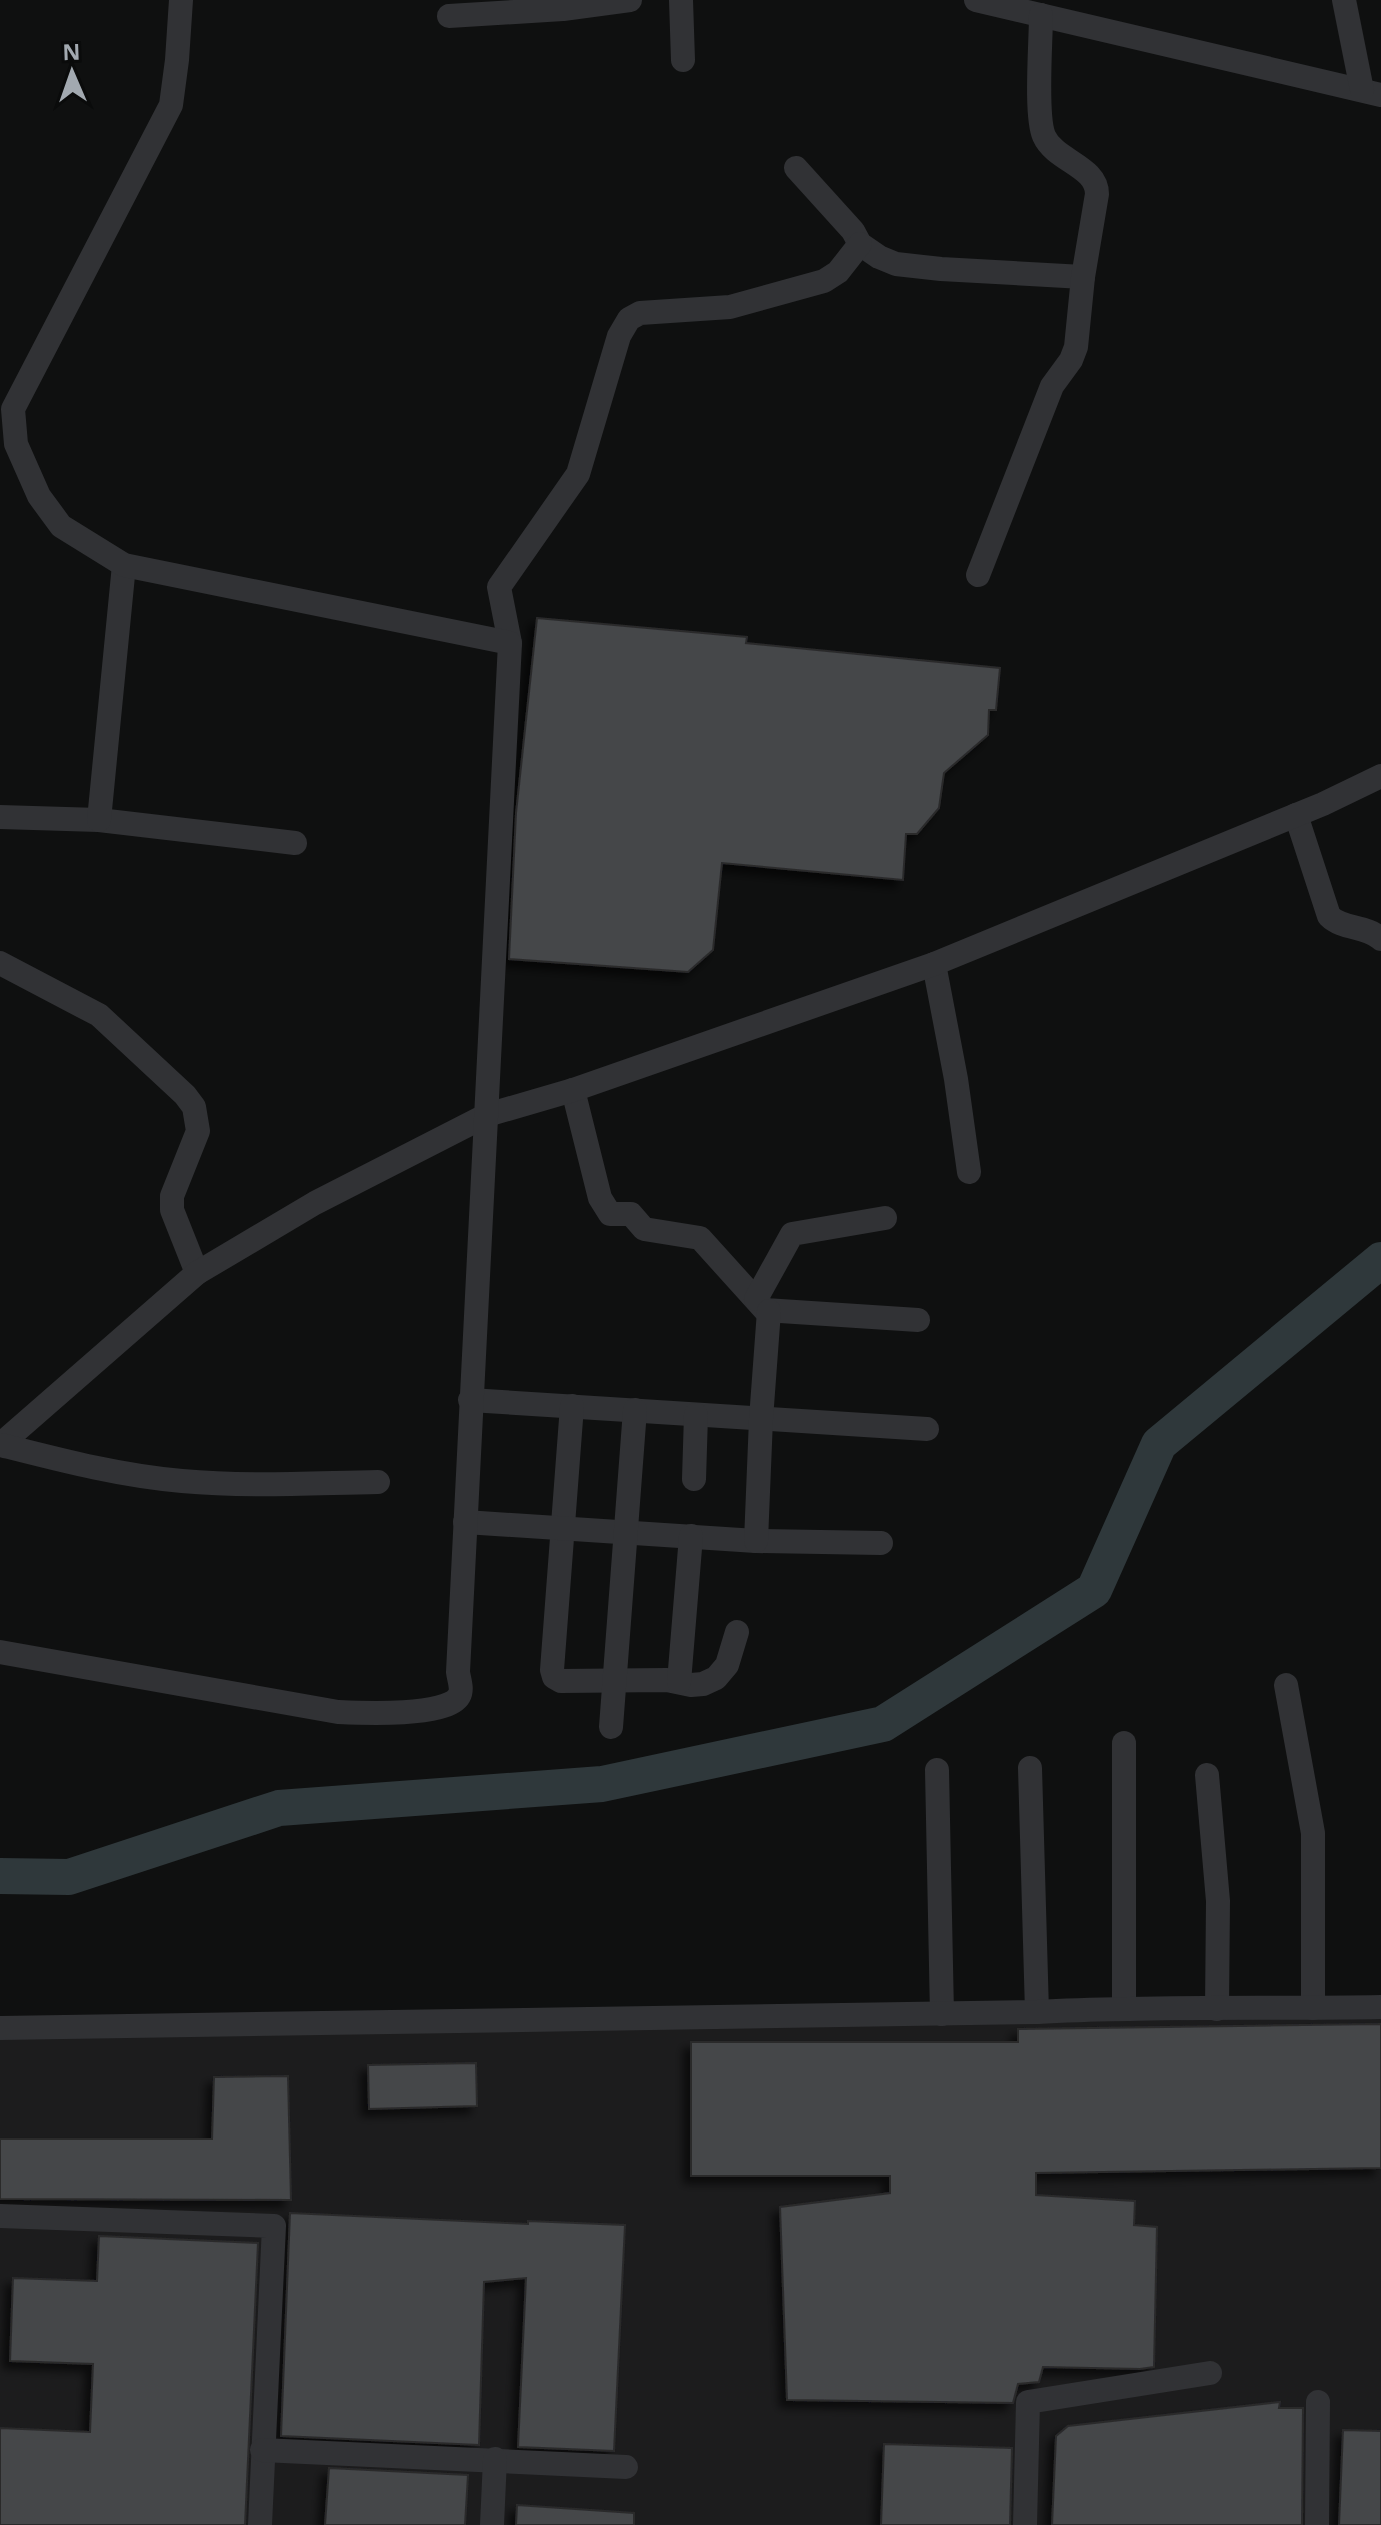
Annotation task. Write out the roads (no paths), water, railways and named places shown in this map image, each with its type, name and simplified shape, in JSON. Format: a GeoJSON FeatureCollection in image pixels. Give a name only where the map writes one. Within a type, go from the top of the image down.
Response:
{"type":"FeatureCollection","features":[{"type":"Feature","properties":{"kind":"street"},"geometry":{"type":"LineString","coordinates":[[181,0],[171,105],[13,409],[16,444],[39,496],[61,526],[124,565],[510,643]]}},
{"type":"Feature","properties":{"kind":"street"},"geometry":{"type":"LineString","coordinates":[[449,16],[563,9],[630,0]]}},
{"type":"Feature","properties":{"kind":"street"},"geometry":{"type":"LineString","coordinates":[[681,0],[683,60]]}},
{"type":"Feature","properties":{"kind":"street"},"geometry":{"type":"LineString","coordinates":[[976,0],[1371,93],[1344,0]]}},
{"type":"Feature","properties":{"kind":"street"},"geometry":{"type":"LineString","coordinates":[[978,575],[1052,386],[1071,360],[1076,347],[1097,183],[1092,176],[1061,156],[1045,137],[1041,118],[1041,15]]}},
{"type":"Feature","properties":{"kind":"street"},"geometry":{"type":"LineString","coordinates":[[796,168],[853,231],[860,244],[896,264],[1083,277]]}},
{"type":"Feature","properties":{"kind":"street"},"geometry":{"type":"LineString","coordinates":[[0,1652],[338,1712],[374,1713],[446,1706],[458,1699],[461,1690],[458,1672],[470,1400],[510,643],[499,587],[578,474],[619,336],[629,319],[640,313],[730,307],[824,281],[838,272],[860,244]]}},
{"type":"Feature","properties":{"kind":"street"},"geometry":{"type":"LineString","coordinates":[[99,820],[124,565]]}},
{"type":"Feature","properties":{"kind":"street"},"geometry":{"type":"LineString","coordinates":[[0,1445],[197,1273],[315,1203],[487,1115],[573,1090],[934,964],[1296,815],[1381,776]]}},
{"type":"Feature","properties":{"kind":"street"},"geometry":{"type":"LineString","coordinates":[[1296,815],[1329,916],[1335,921],[1368,930],[1381,939]]}},
{"type":"Feature","properties":{"kind":"street"},"geometry":{"type":"LineString","coordinates":[[0,817],[99,820],[295,843]]}},
{"type":"Feature","properties":{"kind":"street"},"geometry":{"type":"LineString","coordinates":[[0,963],[99,1015],[194,1107],[198,1131],[172,1196],[172,1210],[197,1273]]}},
{"type":"Feature","properties":{"kind":"street"},"geometry":{"type":"LineString","coordinates":[[934,964],[956,1079],[969,1172]]}},
{"type":"Feature","properties":{"kind":"street"},"geometry":{"type":"LineString","coordinates":[[573,1090],[600,1198],[610,1214],[631,1214],[644,1229],[700,1238],[763,1305],[918,1320]]}},
{"type":"Feature","properties":{"kind":"street"},"geometry":{"type":"LineString","coordinates":[[756,1541],[763,1305],[792,1234],[885,1218]]}},
{"type":"Feature","properties":{"kind":"street"},"geometry":{"type":"LineString","coordinates":[[470,1400],[927,1429]]}},
{"type":"Feature","properties":{"kind":"street"},"geometry":{"type":"LineString","coordinates":[[572,1406],[552,1670],[554,1677],[561,1681],[615,1679],[703,1684],[716,1678],[727,1665],[737,1632]]}},
{"type":"Feature","properties":{"kind":"street"},"geometry":{"type":"LineString","coordinates":[[611,1727],[635,1410]]}},
{"type":"Feature","properties":{"kind":"street"},"geometry":{"type":"LineString","coordinates":[[694,1479],[696,1415]]}},
{"type":"Feature","properties":{"kind":"street"},"geometry":{"type":"LineString","coordinates":[[0,1445],[71,1462],[178,1481],[234,1484],[378,1482]]}},
{"type":"Feature","properties":{"kind":"street"},"geometry":{"type":"LineString","coordinates":[[465,1522],[756,1541],[881,1543]]}},
{"type":"Feature","properties":{"kind":"street"},"geometry":{"type":"LineString","coordinates":[[679,1682],[691,1536]]}},
{"type":"Feature","properties":{"kind":"street"},"geometry":{"type":"LineString","coordinates":[[1286,1685],[1313,1833],[1313,2008]]}},
{"type":"Feature","properties":{"kind":"street"},"geometry":{"type":"LineString","coordinates":[[1124,1743],[1124,2007]]}},
{"type":"Feature","properties":{"kind":"street"},"geometry":{"type":"LineString","coordinates":[[1030,1768],[1037,2012]]}},
{"type":"Feature","properties":{"kind":"street"},"geometry":{"type":"LineString","coordinates":[[937,1770],[942,2014]]}},
{"type":"Feature","properties":{"kind":"street"},"geometry":{"type":"LineString","coordinates":[[1207,1775],[1218,1901],[1217,2009]]}},
{"type":"Feature","properties":{"kind":"street"},"geometry":{"type":"LineString","coordinates":[[0,2028],[942,2014],[1124,2007],[1381,2007]]}},
{"type":"Feature","properties":{"kind":"street"},"geometry":{"type":"LineString","coordinates":[[0,2216],[274,2226],[260,2525]]}},
{"type":"Feature","properties":{"kind":"street"},"geometry":{"type":"LineString","coordinates":[[1025,2525],[1028,2402],[1210,2373]]}},
{"type":"Feature","properties":{"kind":"street"},"geometry":{"type":"LineString","coordinates":[[1317,2525],[1318,2402]]}},
{"type":"Feature","properties":{"kind":"street"},"geometry":{"type":"LineString","coordinates":[[262,2450],[626,2467]]}},
{"type":"Feature","properties":{"kind":"street"},"geometry":{"type":"LineString","coordinates":[[492,2525],[495,2459]]}},
{"type":"Feature","properties":{"kind":"waterway"},"geometry":{"type":"LineString","coordinates":[[0,1876],[69,1877],[279,1808],[602,1784],[883,1724],[1094,1590],[1159,1444],[1381,1260]]}}]}
